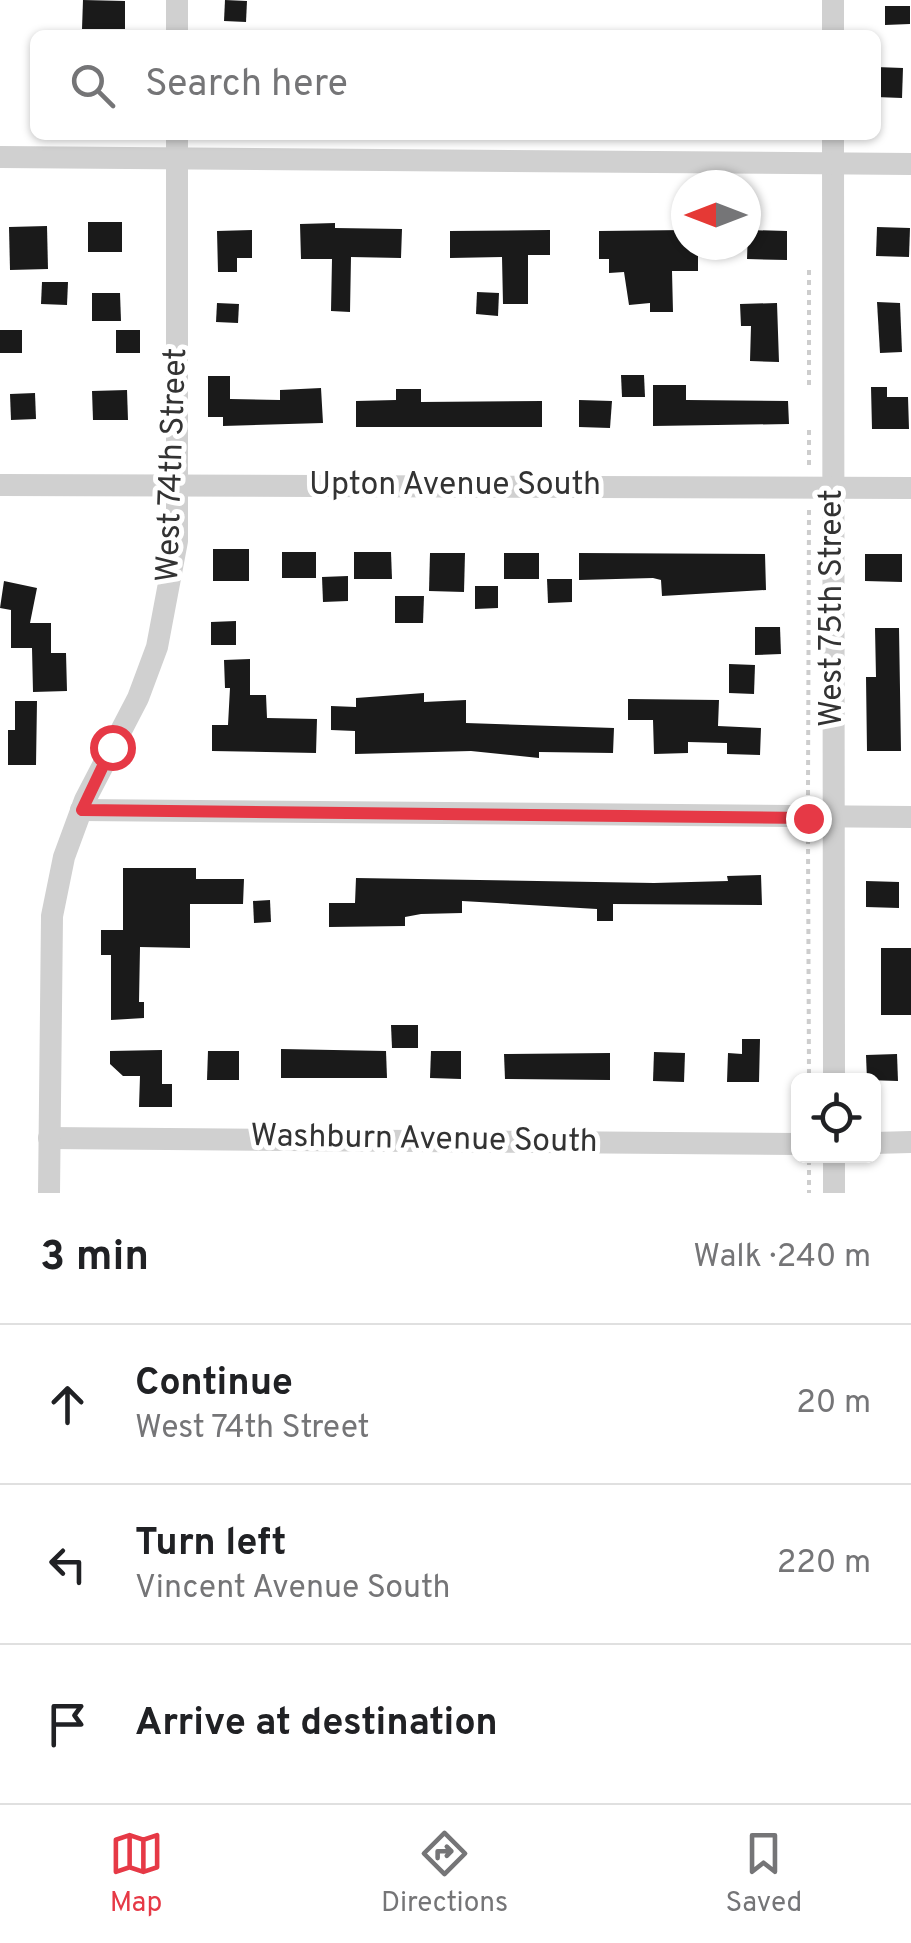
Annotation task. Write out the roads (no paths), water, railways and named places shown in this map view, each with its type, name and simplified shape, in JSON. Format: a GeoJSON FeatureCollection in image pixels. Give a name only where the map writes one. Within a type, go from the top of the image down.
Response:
{"type":"FeatureCollection","features":[{"type":"Feature","properties":{"kind":"street"},"geometry":{"type":"LineString","coordinates":[[178,0],[178,30]]}},
{"type":"Feature","properties":{"kind":"street"},"geometry":{"type":"LineString","coordinates":[[833,0],[833,30]]}},
{"type":"Feature","properties":{"kind":"street","name":"West 75th Street"},"geometry":{"type":"LineString","coordinates":[[833,140],[834,1073]]}},
{"type":"Feature","properties":{"kind":"street"},"geometry":{"type":"LineString","coordinates":[[0,157],[178,146],[911,164]]}},
{"type":"Feature","properties":{"kind":"street","name":"West 74th Street"},"geometry":{"type":"LineString","coordinates":[[50,1193],[52,916],[64,857],[82,810],[138,698],[157,647],[175,558],[178,146]]}},
{"type":"Feature","properties":{"kind":"street","name":"Upton Avenue South"},"geometry":{"type":"LineString","coordinates":[[0,485],[911,488]]}},
{"type":"Feature","properties":{"kind":"street"},"geometry":{"type":"LineString","coordinates":[[82,810],[911,817]]}},
{"type":"Feature","properties":{"kind":"street","name":"Washburn Avenue South"},"geometry":{"type":"LineString","coordinates":[[49,1138],[791,1144]]}},
{"type":"Feature","properties":{"kind":"street"},"geometry":{"type":"LineString","coordinates":[[881,1143],[911,1142]]}},
{"type":"Feature","properties":{"kind":"street"},"geometry":{"type":"LineString","coordinates":[[834,1163],[834,1193]]}}]}
